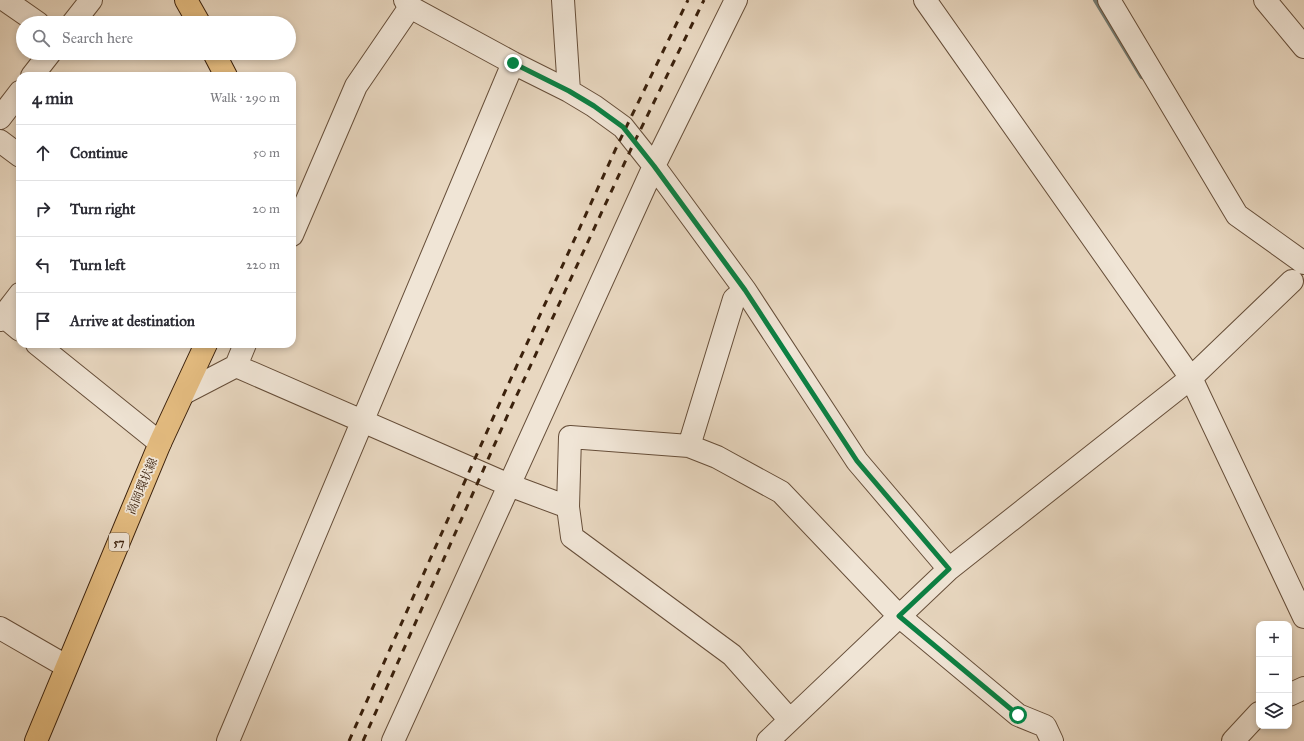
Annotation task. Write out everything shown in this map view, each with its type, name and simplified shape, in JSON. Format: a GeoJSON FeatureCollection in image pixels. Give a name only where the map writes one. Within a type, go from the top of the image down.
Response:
{"type":"FeatureCollection","features":[{"type":"Feature","properties":{"kind":"main road"},"geometry":{"type":"LineString","coordinates":[[186,0],[195,16]]}},
{"type":"Feature","properties":{"kind":"main road"},"geometry":{"type":"LineString","coordinates":[[218,60],[224,72]]}},
{"type":"Feature","properties":{"kind":"main road","name":"高岡環状線"},"geometry":{"type":"LineString","coordinates":[[36,741],[160,443],[204,348]]}},
{"type":"Feature","properties":{"kind":"street"},"geometry":{"type":"LineString","coordinates":[[5,0],[28,16]]}},
{"type":"Feature","properties":{"kind":"street"},"geometry":{"type":"LineString","coordinates":[[79,16],[92,0]]}},
{"type":"Feature","properties":{"kind":"street"},"geometry":{"type":"LineString","coordinates":[[563,0],[569,91]]}},
{"type":"Feature","properties":{"kind":"street"},"geometry":{"type":"LineString","coordinates":[[393,741],[654,166],[736,0]]}},
{"type":"Feature","properties":{"kind":"street"},"geometry":{"type":"LineString","coordinates":[[925,0],[1191,378],[1304,617]]}},
{"type":"Feature","properties":{"kind":"street"},"geometry":{"type":"LineString","coordinates":[[1109,0],[1237,215],[1303,260]]}},
{"type":"Feature","properties":{"kind":"street"},"geometry":{"type":"LineString","coordinates":[[1265,0],[1304,47]]}},
{"type":"Feature","properties":{"kind":"street"},"geometry":{"type":"LineString","coordinates":[[296,226],[356,86],[407,3],[513,63],[569,91],[594,106],[623,127],[654,166],[745,290],[857,461],[949,569]]}},
{"type":"Feature","properties":{"kind":"street"},"geometry":{"type":"LineString","coordinates":[[35,72],[45,60]]}},
{"type":"Feature","properties":{"kind":"street"},"geometry":{"type":"LineString","coordinates":[[228,741],[513,63]]}},
{"type":"Feature","properties":{"kind":"street"},"geometry":{"type":"LineString","coordinates":[[0,118],[16,97]]}},
{"type":"Feature","properties":{"kind":"street"},"geometry":{"type":"LineString","coordinates":[[0,141],[16,153]]}},
{"type":"Feature","properties":{"kind":"street"},"geometry":{"type":"LineString","coordinates":[[768,741],[949,569],[1191,378],[1292,281]]}},
{"type":"Feature","properties":{"kind":"street"},"geometry":{"type":"LineString","coordinates":[[689,446],[734,298],[745,290]]}},
{"type":"Feature","properties":{"kind":"street"},"geometry":{"type":"LineString","coordinates":[[16,299],[1,318],[16,327]]}},
{"type":"Feature","properties":{"kind":"street"},"geometry":{"type":"LineString","coordinates":[[42,348],[160,443]]}},
{"type":"Feature","properties":{"kind":"street"},"geometry":{"type":"LineString","coordinates":[[184,393],[236,366],[243,348]]}},
{"type":"Feature","properties":{"kind":"street"},"geometry":{"type":"LineString","coordinates":[[236,366],[363,420],[509,485],[568,507]]}},
{"type":"Feature","properties":{"kind":"street"},"geometry":{"type":"LineString","coordinates":[[790,720],[732,655],[572,537],[568,507],[570,437],[689,446],[717,457],[781,492],[899,616],[1018,715],[1045,726],[1052,741]]}},
{"type":"Feature","properties":{"kind":"street"},"geometry":{"type":"LineString","coordinates":[[0,628],[66,666]]}},
{"type":"Feature","properties":{"kind":"street"},"geometry":{"type":"LineString","coordinates":[[1292,694],[1304,688]]}},
{"type":"Feature","properties":{"kind":"street"},"geometry":{"type":"LineString","coordinates":[[1233,741],[1256,716]]}},
{"type":"Feature","properties":{"kind":"waterway"},"geometry":{"type":"LineString","coordinates":[[1096,0],[1142,76]]}},
{"type":"Feature","properties":{"kind":"railway"},"geometry":{"type":"LineString","coordinates":[[349,741],[498,407],[618,144],[688,0]]}},
{"type":"Feature","properties":{"kind":"railway"},"geometry":{"type":"LineString","coordinates":[[363,741],[509,412],[631,149],[704,0]]}},
{"type":"Feature","properties":{"kind":"route"},"geometry":{"type":"LineString","coordinates":[[513,63],[569,91],[594,106],[623,127],[654,166],[745,290],[857,461],[949,569],[899,616],[1018,715]]}}]}
